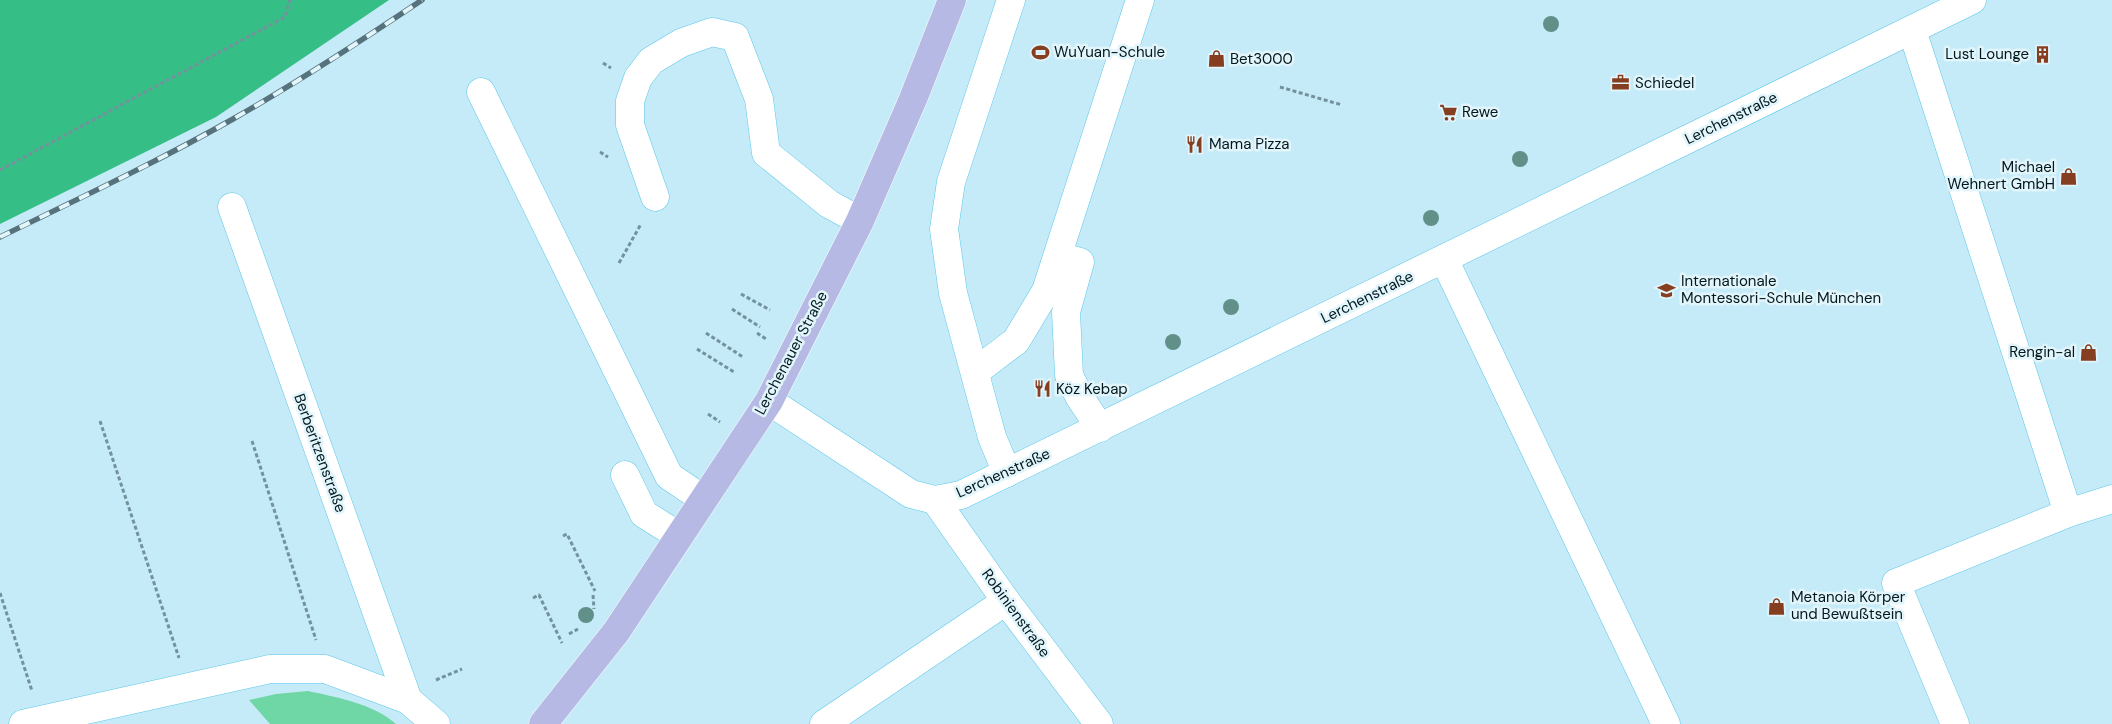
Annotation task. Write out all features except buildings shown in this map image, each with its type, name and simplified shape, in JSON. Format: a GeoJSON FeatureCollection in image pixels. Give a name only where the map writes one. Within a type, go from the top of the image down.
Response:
{"type":"FeatureCollection","features":[{"type":"Feature","properties":{"kind":"main road","name":"Lerchenauer Straße"},"geometry":{"type":"LineString","coordinates":[[543,724],[616,632],[769,400],[860,221],[913,99],[952,0]]}},
{"type":"Feature","properties":{"kind":"street"},"geometry":{"type":"LineString","coordinates":[[1007,473],[992,437],[953,293],[944,229],[951,182],[1011,0]]}},
{"type":"Feature","properties":{"kind":"street"},"geometry":{"type":"LineString","coordinates":[[975,372],[1016,341],[1046,291],[1140,0]]}},
{"type":"Feature","properties":{"kind":"street","name":"Lerchenstraße"},"geometry":{"type":"LineString","coordinates":[[769,400],[911,494],[935,500],[962,494],[1972,0]]}},
{"type":"Feature","properties":{"kind":"street"},"geometry":{"type":"LineString","coordinates":[[1912,30],[2068,513]]}},
{"type":"Feature","properties":{"kind":"street"},"geometry":{"type":"LineString","coordinates":[[655,197],[630,125],[630,101],[638,78],[652,61],[681,44],[712,32],[735,37],[759,99],[766,153],[829,204],[860,221]]}},
{"type":"Feature","properties":{"kind":"street"},"geometry":{"type":"LineString","coordinates":[[481,92],[669,476],[703,499]]}},
{"type":"Feature","properties":{"kind":"street","name":"Berberitzenstraße"},"geometry":{"type":"LineString","coordinates":[[232,207],[408,700]]}},
{"type":"Feature","properties":{"kind":"street"},"geometry":{"type":"LineString","coordinates":[[1058,256],[1080,262],[1066,312],[1070,375],[1079,396],[1100,428]]}},
{"type":"Feature","properties":{"kind":"street"},"geometry":{"type":"LineString","coordinates":[[1444,259],[1666,724]]}},
{"type":"Feature","properties":{"kind":"street"},"geometry":{"type":"LineString","coordinates":[[624,475],[644,514],[679,536]]}},
{"type":"Feature","properties":{"kind":"street","name":"Robinienstraße"},"geometry":{"type":"LineString","coordinates":[[935,500],[1006,601],[1099,724]]}},
{"type":"Feature","properties":{"kind":"street"},"geometry":{"type":"LineString","coordinates":[[1954,724],[1896,583],[2068,513],[2112,500]]}},
{"type":"Feature","properties":{"kind":"street"},"geometry":{"type":"LineString","coordinates":[[824,724],[1006,601]]}},
{"type":"Feature","properties":{"kind":"street","name":"Berberitzenstraße"},"geometry":{"type":"LineString","coordinates":[[32,722],[270,668],[325,669],[408,700],[436,724]]}},
{"type":"Feature","properties":{"kind":"path"},"geometry":{"type":"LineString","coordinates":[[0,170],[285,17],[290,0]]}},
{"type":"Feature","properties":{"kind":"path"},"geometry":{"type":"LineString","coordinates":[[1280,87],[1342,105]]}},
{"type":"Feature","properties":{"kind":"path"},"geometry":{"type":"LineString","coordinates":[[620,263],[655,197]]}},
{"type":"Feature","properties":{"kind":"path"},"geometry":{"type":"LineString","coordinates":[[741,294],[770,310]]}},
{"type":"Feature","properties":{"kind":"path"},"geometry":{"type":"LineString","coordinates":[[732,309],[760,327]]}},
{"type":"Feature","properties":{"kind":"path"},"geometry":{"type":"LineString","coordinates":[[706,333],[743,357]]}},
{"type":"Feature","properties":{"kind":"path"},"geometry":{"type":"LineString","coordinates":[[697,349],[734,372]]}},
{"type":"Feature","properties":{"kind":"path"},"geometry":{"type":"LineString","coordinates":[[100,421],[188,687]]}},
{"type":"Feature","properties":{"kind":"path"},"geometry":{"type":"LineString","coordinates":[[252,440],[325,669]]}},
{"type":"Feature","properties":{"kind":"path"},"geometry":{"type":"LineString","coordinates":[[562,536],[567,534],[595,591]]}},
{"type":"Feature","properties":{"kind":"path"},"geometry":{"type":"LineString","coordinates":[[0,593],[32,722]]}},
{"type":"Feature","properties":{"kind":"path"},"geometry":{"type":"LineString","coordinates":[[533,598],[539,596],[562,643]]}},
{"type":"Feature","properties":{"kind":"path"},"geometry":{"type":"LineString","coordinates":[[436,680],[462,669]]}},
{"type":"Feature","properties":{"kind":"green space"},"geometry":{"type":"Polygon","coordinates":[[[0,0],[389,0],[216,117],[0,224],[0,0]]]}},
{"type":"Feature","properties":{"kind":"green space"},"geometry":{"type":"Polygon","coordinates":[[[308,691],[366,706],[396,724],[270,724],[249,700],[276,694],[308,691]]]}},
{"type":"Feature","properties":{"kind":"railway"},"geometry":{"type":"LineString","coordinates":[[0,237],[146,165],[233,119],[329,61],[422,0]]}},
{"type":"Feature","properties":{"kind":"place","name":"WuYuan-Schule"},"geometry":{"type":"Point","coordinates":[1040,52]}},
{"type":"Feature","properties":{"kind":"place","name":"Lust Lounge"},"geometry":{"type":"Point","coordinates":[2043,54]}},
{"type":"Feature","properties":{"kind":"place","name":"Bet3000"},"geometry":{"type":"Point","coordinates":[1216,59]}},
{"type":"Feature","properties":{"kind":"place","name":"Schiedel"},"geometry":{"type":"Point","coordinates":[1621,83]}},
{"type":"Feature","properties":{"kind":"place","name":"Rewe"},"geometry":{"type":"Point","coordinates":[1448,112]}},
{"type":"Feature","properties":{"kind":"place","name":"Mama Pizza"},"geometry":{"type":"Point","coordinates":[1195,144]}},
{"type":"Feature","properties":{"kind":"place","name":"Michael Wehnert GmbH"},"geometry":{"type":"Point","coordinates":[2069,176]}},
{"type":"Feature","properties":{"kind":"place","name":"Internationale Montessori-Schule München"},"geometry":{"type":"Point","coordinates":[1667,290]}},
{"type":"Feature","properties":{"kind":"place","name":"Rengin-al"},"geometry":{"type":"Point","coordinates":[2089,352]}},
{"type":"Feature","properties":{"kind":"place","name":"Köz Kebap"},"geometry":{"type":"Point","coordinates":[1042,389]}},
{"type":"Feature","properties":{"kind":"place","name":"Metanoia Körper und Bewußtsein"},"geometry":{"type":"Point","coordinates":[1777,606]}}]}
